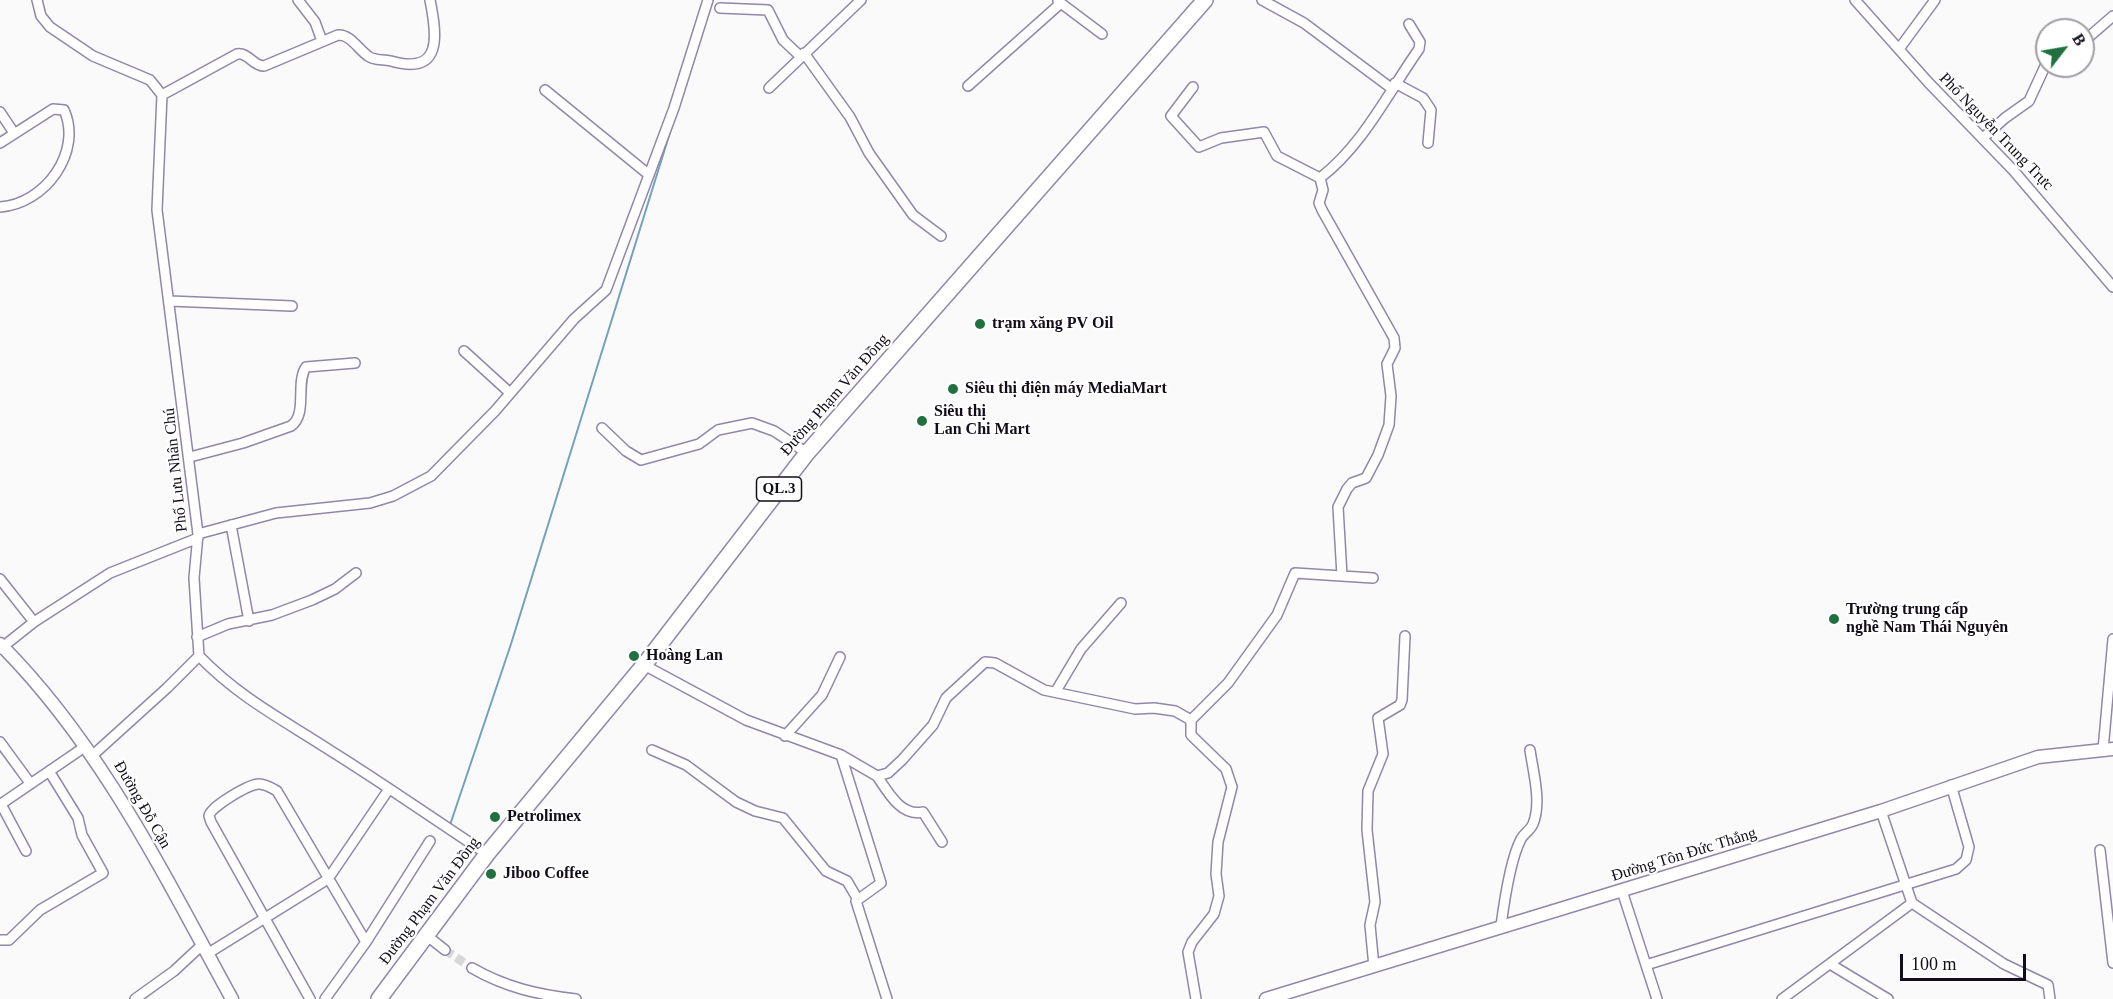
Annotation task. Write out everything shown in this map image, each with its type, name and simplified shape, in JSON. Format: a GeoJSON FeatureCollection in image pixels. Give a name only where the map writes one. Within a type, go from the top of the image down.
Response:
{"type":"FeatureCollection","features":[{"type":"Feature","properties":{"kind":"highway","name":"Đường Phạm Văn Đồng"},"geometry":{"type":"LineString","coordinates":[[379,999],[487,854],[644,665],[807,453],[1205,0]]}},
{"type":"Feature","properties":{"kind":"main road","name":"Đường Đỗ Cận"},"geometry":{"type":"LineString","coordinates":[[1,646],[55,705],[90,751],[232,999]]}},
{"type":"Feature","properties":{"kind":"main road","name":"Đường Tôn Đức Thắng"},"geometry":{"type":"LineString","coordinates":[[1266,999],[1283,996],[1501,926],[1881,811],[1951,785],[2038,757],[2108,749]]}},
{"type":"Feature","properties":{"kind":"street"},"geometry":{"type":"LineString","coordinates":[[37,0],[41,16],[50,27],[93,56],[150,80],[162,94],[237,54],[245,54],[257,65],[264,66],[322,41],[342,35],[373,59],[403,65],[425,60],[433,52],[436,38],[430,0]]}},
{"type":"Feature","properties":{"kind":"street"},"geometry":{"type":"LineString","coordinates":[[298,0],[315,22],[322,41]]}},
{"type":"Feature","properties":{"kind":"street"},"geometry":{"type":"LineString","coordinates":[[1,646],[120,567],[198,536],[276,513],[370,502],[393,496],[431,476],[495,411],[509,392],[574,320],[606,290],[674,108],[708,0]]}},
{"type":"Feature","properties":{"kind":"street"},"geometry":{"type":"LineString","coordinates":[[769,88],[861,0]]}},
{"type":"Feature","properties":{"kind":"street"},"geometry":{"type":"LineString","coordinates":[[1262,0],[1304,23],[1393,86],[1423,98],[1431,110],[1428,143]]}},
{"type":"Feature","properties":{"kind":"street","name":"Phố Nguyễn Trung Trực"},"geometry":{"type":"LineString","coordinates":[[1855,0],[2047,207],[2113,287]]}},
{"type":"Feature","properties":{"kind":"street"},"geometry":{"type":"LineString","coordinates":[[1899,49],[1935,0]]}},
{"type":"Feature","properties":{"kind":"street"},"geometry":{"type":"LineString","coordinates":[[968,86],[1058,2],[1102,34]]}},
{"type":"Feature","properties":{"kind":"street"},"geometry":{"type":"LineString","coordinates":[[720,8],[768,10],[783,40],[802,55],[850,117],[869,153],[913,215],[941,236]]}},
{"type":"Feature","properties":{"kind":"street"},"geometry":{"type":"LineString","coordinates":[[2095,31],[2113,15]]}},
{"type":"Feature","properties":{"kind":"street"},"geometry":{"type":"LineString","coordinates":[[1320,178],[1338,164],[1367,129],[1420,46],[1409,24]]}},
{"type":"Feature","properties":{"kind":"street"},"geometry":{"type":"LineString","coordinates":[[1983,138],[2029,101],[2040,78]]}},
{"type":"Feature","properties":{"kind":"street"},"geometry":{"type":"LineString","coordinates":[[1193,87],[1171,116],[1199,147],[1221,138],[1264,132],[1277,156],[1320,178],[1323,190],[1319,203],[1396,343],[1388,364],[1391,412],[1385,435],[1366,478],[1352,483],[1338,507],[1342,576]]}},
{"type":"Feature","properties":{"kind":"street"},"geometry":{"type":"LineString","coordinates":[[545,90],[648,174]]}},
{"type":"Feature","properties":{"kind":"street","name":"Phố Lưu Nhân Chú"},"geometry":{"type":"LineString","coordinates":[[162,94],[157,210],[171,301],[198,536],[194,578],[198,656]]}},
{"type":"Feature","properties":{"kind":"street"},"geometry":{"type":"LineString","coordinates":[[0,143],[53,109],[64,110],[69,122],[67,153],[55,177],[33,194],[11,206],[0,207]]}},
{"type":"Feature","properties":{"kind":"street"},"geometry":{"type":"LineString","coordinates":[[0,112],[14,133]]}},
{"type":"Feature","properties":{"kind":"street"},"geometry":{"type":"LineString","coordinates":[[171,301],[292,306]]}},
{"type":"Feature","properties":{"kind":"street"},"geometry":{"type":"LineString","coordinates":[[464,351],[509,392]]}},
{"type":"Feature","properties":{"kind":"street"},"geometry":{"type":"LineString","coordinates":[[190,457],[243,443],[291,426],[297,422],[299,415],[302,373],[306,367],[355,363]]}},
{"type":"Feature","properties":{"kind":"street"},"geometry":{"type":"LineString","coordinates":[[603,428],[626,451],[641,460],[699,444],[718,430],[752,423],[774,431],[807,453]]}},
{"type":"Feature","properties":{"kind":"street"},"geometry":{"type":"LineString","coordinates":[[231,525],[249,621]]}},
{"type":"Feature","properties":{"kind":"street"},"geometry":{"type":"LineString","coordinates":[[197,637],[228,624],[273,615],[312,600],[335,589],[356,573]]}},
{"type":"Feature","properties":{"kind":"street"},"geometry":{"type":"LineString","coordinates":[[1196,999],[1188,952],[1192,942],[1214,914],[1220,896],[1216,874],[1218,842],[1232,787],[1226,769],[1191,735],[1191,720],[1228,683],[1277,615],[1296,573],[1373,578]]}},
{"type":"Feature","properties":{"kind":"street"},"geometry":{"type":"LineString","coordinates":[[0,579],[34,622]]}},
{"type":"Feature","properties":{"kind":"street"},"geometry":{"type":"LineString","coordinates":[[1056,691],[1081,649],[1121,603]]}},
{"type":"Feature","properties":{"kind":"street"},"geometry":{"type":"LineString","coordinates":[[1374,967],[1370,925],[1376,902],[1367,840],[1368,791],[1383,754],[1378,718],[1400,705],[1402,700],[1405,636]]}},
{"type":"Feature","properties":{"kind":"street"},"geometry":{"type":"LineString","coordinates":[[2108,749],[2113,639]]}},
{"type":"Feature","properties":{"kind":"street"},"geometry":{"type":"LineString","coordinates":[[26,851],[1,804],[49,771],[90,751],[167,688],[198,656],[220,677],[262,710],[320,743],[487,854]]}},
{"type":"Feature","properties":{"kind":"street"},"geometry":{"type":"LineString","coordinates":[[785,736],[822,695],[840,657]]}},
{"type":"Feature","properties":{"kind":"street"},"geometry":{"type":"LineString","coordinates":[[877,776],[888,773],[903,760],[933,725],[946,698],[985,662],[995,663],[1044,690],[1135,709],[1154,708],[1175,711],[1191,720]]}},
{"type":"Feature","properties":{"kind":"street"},"geometry":{"type":"LineString","coordinates":[[644,665],[732,713],[785,736],[841,755],[877,776],[896,801],[908,812],[923,812],[942,842]]}},
{"type":"Feature","properties":{"kind":"street"},"geometry":{"type":"LineString","coordinates":[[0,742],[30,783]]}},
{"type":"Feature","properties":{"kind":"street"},"geometry":{"type":"LineString","coordinates":[[652,750],[686,765],[736,802],[755,811],[783,818],[826,871],[847,881],[857,897],[887,999]]}},
{"type":"Feature","properties":{"kind":"street"},"geometry":{"type":"LineString","coordinates":[[1501,926],[1509,880],[1521,839],[1533,824],[1535,815],[1536,788],[1530,750]]}},
{"type":"Feature","properties":{"kind":"street"},"geometry":{"type":"LineString","coordinates":[[841,755],[881,883],[857,897]]}},
{"type":"Feature","properties":{"kind":"street"},"geometry":{"type":"LineString","coordinates":[[0,940],[9,940],[40,910],[103,873],[82,835],[78,818],[49,771]]}},
{"type":"Feature","properties":{"kind":"street"},"geometry":{"type":"LineString","coordinates":[[310,999],[211,822],[209,816],[212,808],[252,785],[265,785],[277,791],[366,942]]}},
{"type":"Feature","properties":{"kind":"street"},"geometry":{"type":"LineString","coordinates":[[1646,965],[1956,869],[1969,855],[1969,847],[1951,785]]}},
{"type":"Feature","properties":{"kind":"street"},"geometry":{"type":"LineString","coordinates":[[135,999],[205,949],[266,919],[328,879],[389,789]]}},
{"type":"Feature","properties":{"kind":"street"},"geometry":{"type":"LineString","coordinates":[[1881,811],[1912,903],[2004,964],[2049,985],[2050,999]]}},
{"type":"Feature","properties":{"kind":"street"},"geometry":{"type":"LineString","coordinates":[[325,999],[366,942],[430,842]]}},
{"type":"Feature","properties":{"kind":"street"},"geometry":{"type":"LineString","coordinates":[[2100,850],[2113,963]]}},
{"type":"Feature","properties":{"kind":"street"},"geometry":{"type":"LineString","coordinates":[[1622,891],[1657,999]]}},
{"type":"Feature","properties":{"kind":"street"},"geometry":{"type":"LineString","coordinates":[[1782,999],[1912,903]]}},
{"type":"Feature","properties":{"kind":"street"},"geometry":{"type":"LineString","coordinates":[[426,935],[445,950]]}},
{"type":"Feature","properties":{"kind":"street"},"geometry":{"type":"LineString","coordinates":[[1830,964],[1888,999]]}},
{"type":"Feature","properties":{"kind":"street"},"geometry":{"type":"LineString","coordinates":[[472,968],[508,986],[542,995],[576,999]]}},
{"type":"Feature","properties":{"kind":"waterway"},"geometry":{"type":"LineString","coordinates":[[450,825],[511,644],[672,126]]}},
{"type":"Feature","properties":{"kind":"tunnel"},"geometry":{"type":"LineString","coordinates":[[445,950],[472,968]]}},
{"type":"Feature","properties":{"kind":"place","name":"trạm xăng PV Oil"},"geometry":{"type":"Point","coordinates":[980,324]}},
{"type":"Feature","properties":{"kind":"place","name":"Siêu thị điện máy MediaMart"},"geometry":{"type":"Point","coordinates":[953,389]}},
{"type":"Feature","properties":{"kind":"place","name":"Siêu thị Lan Chi Mart"},"geometry":{"type":"Point","coordinates":[922,421]}},
{"type":"Feature","properties":{"kind":"place","name":"Trường trung cấp nghề Nam Thái Nguyên"},"geometry":{"type":"Point","coordinates":[1834,619]}},
{"type":"Feature","properties":{"kind":"place","name":"Hoàng Lan"},"geometry":{"type":"Point","coordinates":[634,656]}},
{"type":"Feature","properties":{"kind":"place","name":"Petrolimex"},"geometry":{"type":"Point","coordinates":[495,817]}},
{"type":"Feature","properties":{"kind":"place","name":"Jiboo Coffee"},"geometry":{"type":"Point","coordinates":[491,874]}}]}
